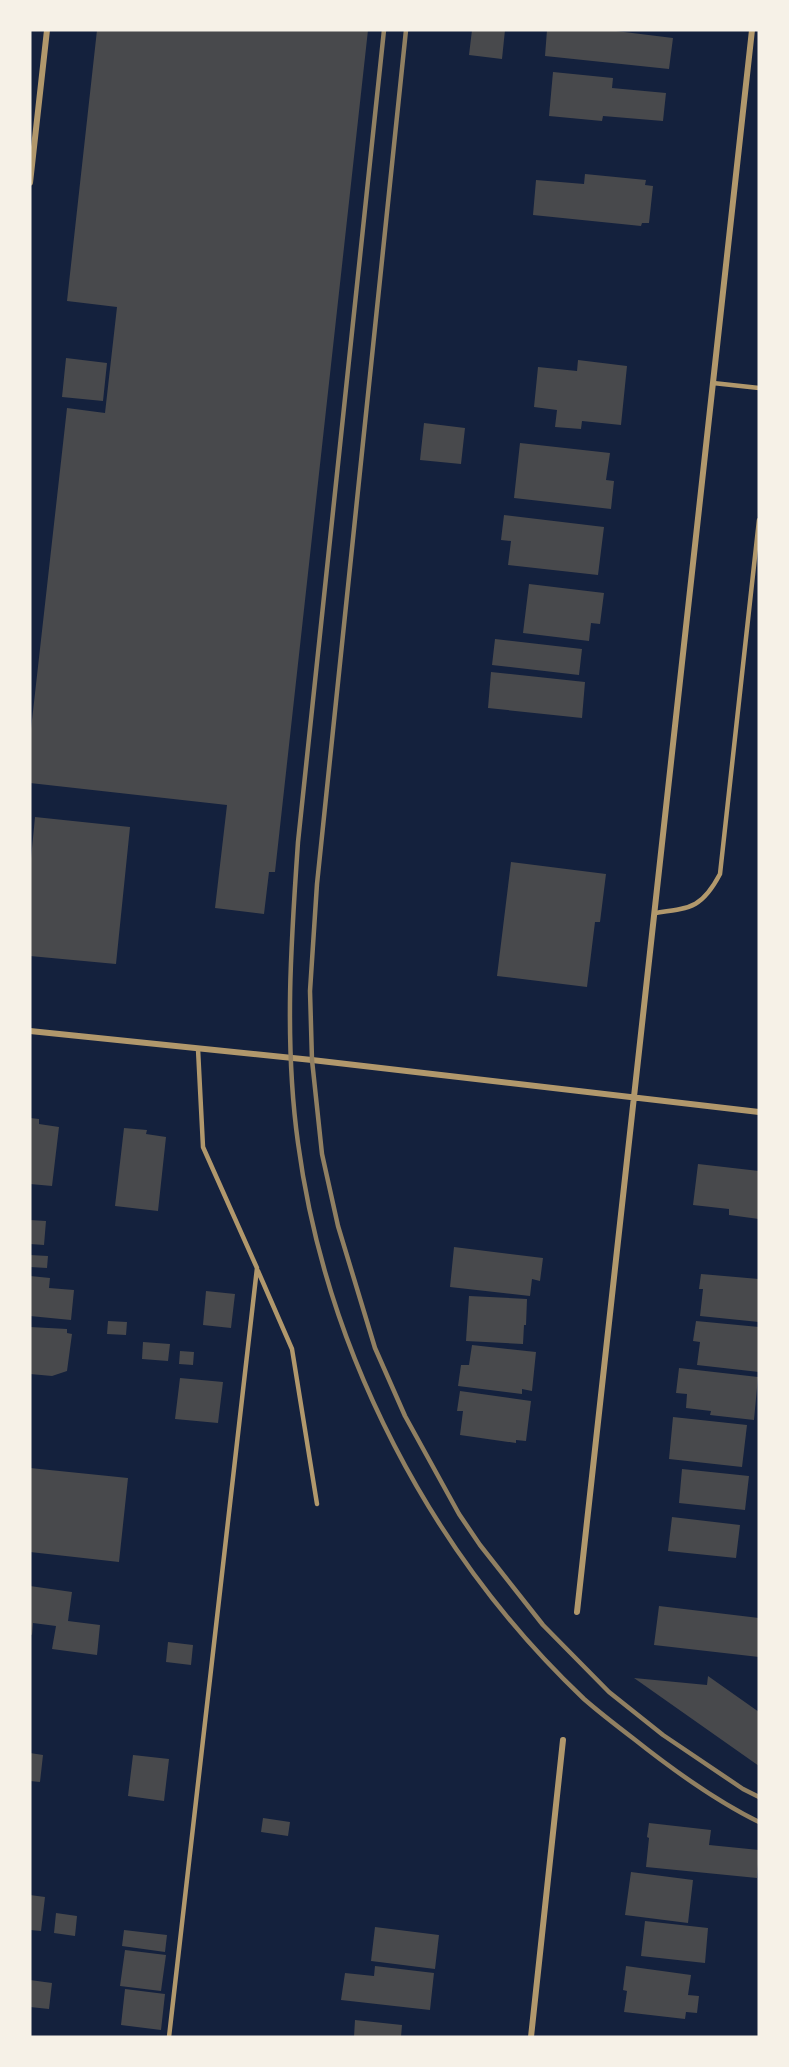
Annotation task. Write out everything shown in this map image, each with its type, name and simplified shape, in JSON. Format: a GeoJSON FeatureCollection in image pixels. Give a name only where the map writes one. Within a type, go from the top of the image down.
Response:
{"type":"FeatureCollection","features":[{"type":"Feature","properties":{"kind":"street"},"geometry":{"type":"LineString","coordinates":[[30,183],[47,30]]}},
{"type":"Feature","properties":{"kind":"street"},"geometry":{"type":"LineString","coordinates":[[577,1612],[752,30]]}},
{"type":"Feature","properties":{"kind":"street"},"geometry":{"type":"LineString","coordinates":[[30,1031],[312,1060],[759,1112]]}},
{"type":"Feature","properties":{"kind":"street"},"geometry":{"type":"LineString","coordinates":[[531,2037],[563,1740]]}},
{"type":"Feature","properties":{"kind":"lane"},"geometry":{"type":"LineString","coordinates":[[713,383],[759,387]]}},
{"type":"Feature","properties":{"kind":"lane"},"geometry":{"type":"LineString","coordinates":[[655,913],[690,908],[712,891],[720,874],[759,520]]}},
{"type":"Feature","properties":{"kind":"lane"},"geometry":{"type":"LineString","coordinates":[[198,1049],[203,1146],[292,1349],[317,1504]]}},
{"type":"Feature","properties":{"kind":"lane"},"geometry":{"type":"LineString","coordinates":[[169,2037],[257,1268]]}},
{"type":"Feature","properties":{"kind":"building"},"geometry":{"type":"Polygon","coordinates":[[[97,30],[368,30],[275,872],[269,872],[264,914],[215,908],[227,805],[30,783],[30,738],[67,408],[105,413],[117,307],[67,301],[97,30]]]}},
{"type":"Feature","properties":{"kind":"building"},"geometry":{"type":"Polygon","coordinates":[[[472,30],[505,30],[502,59],[469,55],[472,30]]]}},
{"type":"Feature","properties":{"kind":"building"},"geometry":{"type":"Polygon","coordinates":[[[547,30],[616,30],[673,38],[669,69],[545,56],[547,30]]]}},
{"type":"Feature","properties":{"kind":"building"},"geometry":{"type":"Polygon","coordinates":[[[553,72],[613,78],[612,88],[666,93],[663,121],[603,116],[602,121],[549,116],[553,72]]]}},
{"type":"Feature","properties":{"kind":"building"},"geometry":{"type":"Polygon","coordinates":[[[585,174],[646,180],[645,185],[653,186],[649,223],[642,223],[641,226],[533,215],[536,180],[584,184],[585,174]]]}},
{"type":"Feature","properties":{"kind":"building"},"geometry":{"type":"Polygon","coordinates":[[[66,358],[107,363],[103,401],[62,397],[66,358]]]}},
{"type":"Feature","properties":{"kind":"building"},"geometry":{"type":"Polygon","coordinates":[[[578,360],[627,366],[621,425],[582,421],[581,429],[555,427],[557,410],[534,407],[538,367],[577,371],[578,360]]]}},
{"type":"Feature","properties":{"kind":"building"},"geometry":{"type":"Polygon","coordinates":[[[424,423],[465,428],[461,464],[420,460],[424,423]]]}},
{"type":"Feature","properties":{"kind":"building"},"geometry":{"type":"Polygon","coordinates":[[[520,443],[610,453],[606,480],[614,481],[611,509],[514,498],[520,443]]]}},
{"type":"Feature","properties":{"kind":"building"},"geometry":{"type":"Polygon","coordinates":[[[504,515],[604,527],[598,575],[508,565],[511,541],[501,540],[504,515]]]}},
{"type":"Feature","properties":{"kind":"building"},"geometry":{"type":"Polygon","coordinates":[[[529,584],[604,593],[600,624],[591,623],[589,641],[523,633],[529,584]]]}},
{"type":"Feature","properties":{"kind":"building"},"geometry":{"type":"Polygon","coordinates":[[[495,639],[582,649],[579,675],[492,665],[495,639]]]}},
{"type":"Feature","properties":{"kind":"building"},"geometry":{"type":"Polygon","coordinates":[[[491,672],[585,682],[582,718],[488,708],[491,672]]]}},
{"type":"Feature","properties":{"kind":"building"},"geometry":{"type":"Polygon","coordinates":[[[35,817],[130,827],[116,964],[30,956],[30,869],[35,817]]]}},
{"type":"Feature","properties":{"kind":"building"},"geometry":{"type":"Polygon","coordinates":[[[511,862],[606,874],[600,922],[595,922],[587,987],[497,976],[511,862]]]}},
{"type":"Feature","properties":{"kind":"building"},"geometry":{"type":"Polygon","coordinates":[[[30,1118],[39,1119],[39,1124],[59,1127],[52,1186],[30,1184],[30,1118]]]}},
{"type":"Feature","properties":{"kind":"building"},"geometry":{"type":"Polygon","coordinates":[[[124,1128],[147,1130],[146,1134],[166,1137],[158,1211],[115,1206],[124,1128]]]}},
{"type":"Feature","properties":{"kind":"building"},"geometry":{"type":"Polygon","coordinates":[[[698,1164],[759,1171],[759,1219],[729,1215],[729,1209],[693,1205],[698,1164]]]}},
{"type":"Feature","properties":{"kind":"building"},"geometry":{"type":"Polygon","coordinates":[[[30,1220],[46,1221],[44,1245],[30,1244],[30,1220]]]}},
{"type":"Feature","properties":{"kind":"building"},"geometry":{"type":"Polygon","coordinates":[[[454,1247],[543,1258],[540,1281],[532,1279],[530,1296],[450,1287],[454,1247]]]}},
{"type":"Feature","properties":{"kind":"building"},"geometry":{"type":"Polygon","coordinates":[[[30,1255],[48,1256],[47,1268],[30,1267],[30,1255]]]}},
{"type":"Feature","properties":{"kind":"building"},"geometry":{"type":"Polygon","coordinates":[[[701,1274],[759,1279],[759,1322],[700,1316],[703,1289],[699,1289],[701,1274]]]}},
{"type":"Feature","properties":{"kind":"building"},"geometry":{"type":"Polygon","coordinates":[[[30,1276],[50,1278],[49,1288],[74,1290],[71,1320],[30,1316],[30,1276]]]}},
{"type":"Feature","properties":{"kind":"building"},"geometry":{"type":"Polygon","coordinates":[[[206,1291],[235,1294],[231,1328],[203,1325],[206,1291]]]}},
{"type":"Feature","properties":{"kind":"building"},"geometry":{"type":"Polygon","coordinates":[[[469,1296],[527,1299],[523,1344],[466,1341],[469,1296]]]}},
{"type":"Feature","properties":{"kind":"building"},"geometry":{"type":"Polygon","coordinates":[[[108,1321],[127,1322],[126,1335],[107,1334],[108,1321]]]}},
{"type":"Feature","properties":{"kind":"building"},"geometry":{"type":"Polygon","coordinates":[[[696,1321],[759,1327],[759,1372],[697,1365],[700,1342],[693,1341],[696,1321]]]}},
{"type":"Feature","properties":{"kind":"building"},"geometry":{"type":"Polygon","coordinates":[[[30,1327],[67,1329],[67,1333],[72,1334],[67,1371],[52,1376],[30,1374],[30,1327]]]}},
{"type":"Feature","properties":{"kind":"building"},"geometry":{"type":"Polygon","coordinates":[[[143,1342],[170,1344],[168,1361],[142,1359],[143,1342]]]}},
{"type":"Feature","properties":{"kind":"building"},"geometry":{"type":"Polygon","coordinates":[[[472,1345],[536,1352],[532,1391],[522,1389],[522,1394],[458,1386],[461,1365],[469,1365],[472,1345]]]}},
{"type":"Feature","properties":{"kind":"building"},"geometry":{"type":"Polygon","coordinates":[[[180,1351],[194,1352],[193,1365],[179,1364],[180,1351]]]}},
{"type":"Feature","properties":{"kind":"building"},"geometry":{"type":"Polygon","coordinates":[[[679,1368],[758,1377],[754,1420],[710,1415],[711,1411],[686,1408],[687,1394],[676,1393],[679,1368]]]}},
{"type":"Feature","properties":{"kind":"building"},"geometry":{"type":"Polygon","coordinates":[[[180,1378],[223,1382],[218,1423],[175,1419],[180,1378]]]}},
{"type":"Feature","properties":{"kind":"building"},"geometry":{"type":"Polygon","coordinates":[[[460,1391],[531,1401],[526,1441],[516,1440],[516,1443],[460,1435],[463,1411],[457,1411],[460,1391]]]}},
{"type":"Feature","properties":{"kind":"building"},"geometry":{"type":"Polygon","coordinates":[[[673,1417],[747,1425],[742,1467],[669,1459],[673,1417]]]}},
{"type":"Feature","properties":{"kind":"building"},"geometry":{"type":"Polygon","coordinates":[[[30,1468],[128,1478],[119,1562],[30,1552],[30,1468]]]}},
{"type":"Feature","properties":{"kind":"building"},"geometry":{"type":"Polygon","coordinates":[[[682,1469],[749,1476],[745,1510],[679,1503],[682,1469]]]}},
{"type":"Feature","properties":{"kind":"building"},"geometry":{"type":"Polygon","coordinates":[[[672,1517],[740,1525],[736,1558],[668,1551],[672,1517]]]}},
{"type":"Feature","properties":{"kind":"building"},"geometry":{"type":"Polygon","coordinates":[[[30,1586],[72,1592],[68,1621],[100,1625],[97,1655],[52,1649],[56,1626],[33,1623],[32,1635],[30,1634],[30,1586]]]}},
{"type":"Feature","properties":{"kind":"building"},"geometry":{"type":"Polygon","coordinates":[[[659,1606],[759,1618],[759,1657],[654,1645],[659,1606]]]}},
{"type":"Feature","properties":{"kind":"building"},"geometry":{"type":"Polygon","coordinates":[[[168,1642],[193,1645],[191,1665],[166,1662],[168,1642]]]}},
{"type":"Feature","properties":{"kind":"building"},"geometry":{"type":"Polygon","coordinates":[[[708,1676],[759,1712],[759,1766],[634,1678],[707,1685],[708,1676]]]}},
{"type":"Feature","properties":{"kind":"building"},"geometry":{"type":"Polygon","coordinates":[[[30,1753],[43,1755],[40,1782],[30,1781],[30,1753]]]}},
{"type":"Feature","properties":{"kind":"building"},"geometry":{"type":"Polygon","coordinates":[[[133,1755],[169,1759],[164,1801],[128,1796],[133,1755]]]}},
{"type":"Feature","properties":{"kind":"building"},"geometry":{"type":"Polygon","coordinates":[[[263,1818],[290,1822],[288,1836],[261,1832],[263,1818]]]}},
{"type":"Feature","properties":{"kind":"building"},"geometry":{"type":"Polygon","coordinates":[[[649,1823],[711,1830],[709,1845],[759,1850],[757,1878],[646,1867],[649,1823]]]}},
{"type":"Feature","properties":{"kind":"building"},"geometry":{"type":"Polygon","coordinates":[[[631,1872],[693,1880],[688,1923],[625,1915],[631,1872]]]}},
{"type":"Feature","properties":{"kind":"building"},"geometry":{"type":"Polygon","coordinates":[[[30,1895],[45,1897],[41,1931],[30,1930],[30,1895]]]}},
{"type":"Feature","properties":{"kind":"building"},"geometry":{"type":"Polygon","coordinates":[[[56,1913],[77,1916],[75,1936],[54,1933],[56,1913]]]}},
{"type":"Feature","properties":{"kind":"building"},"geometry":{"type":"Polygon","coordinates":[[[645,1921],[708,1928],[705,1963],[641,1956],[645,1921]]]}},
{"type":"Feature","properties":{"kind":"building"},"geometry":{"type":"Polygon","coordinates":[[[375,1927],[439,1935],[435,1969],[371,1961],[375,1927]]]}},
{"type":"Feature","properties":{"kind":"building"},"geometry":{"type":"Polygon","coordinates":[[[124,1930],[167,1935],[165,1952],[122,1946],[124,1930]]]}},
{"type":"Feature","properties":{"kind":"building"},"geometry":{"type":"Polygon","coordinates":[[[125,1950],[166,1955],[161,1991],[120,1986],[125,1950]]]}},
{"type":"Feature","properties":{"kind":"building"},"geometry":{"type":"Polygon","coordinates":[[[375,1966],[434,1973],[430,2010],[341,2000],[345,1973],[374,1976],[375,1966]]]}},
{"type":"Feature","properties":{"kind":"building"},"geometry":{"type":"Polygon","coordinates":[[[626,1966],[691,1975],[688,1995],[699,1996],[697,2013],[686,2012],[685,2019],[624,2012],[627,1991],[623,1990],[626,1966]]]}},
{"type":"Feature","properties":{"kind":"building"},"geometry":{"type":"Polygon","coordinates":[[[30,1980],[52,1983],[49,2009],[30,2007],[30,1980]]]}},
{"type":"Feature","properties":{"kind":"building"},"geometry":{"type":"Polygon","coordinates":[[[125,1989],[165,1994],[161,2030],[121,2025],[125,1989]]]}},
{"type":"Feature","properties":{"kind":"building"},"geometry":{"type":"Polygon","coordinates":[[[355,2020],[402,2025],[401,2037],[354,2037],[355,2020]]]}},
{"type":"Feature","properties":{"kind":"railway"},"geometry":{"type":"LineString","coordinates":[[384,30],[298,842],[293,917],[290,992],[291,1067],[298,1143],[312,1221],[333,1298],[360,1373],[394,1445],[434,1514],[479,1580],[529,1642],[584,1699],[679,1773],[726,1804],[759,1822]]}},
{"type":"Feature","properties":{"kind":"railway"},"geometry":{"type":"LineString","coordinates":[[406,30],[317,884],[310,991],[312,1060],[322,1154],[338,1226],[375,1348],[405,1416],[459,1514],[480,1545],[543,1625],[609,1692],[663,1735],[743,1789],[759,1797]]}}]}
